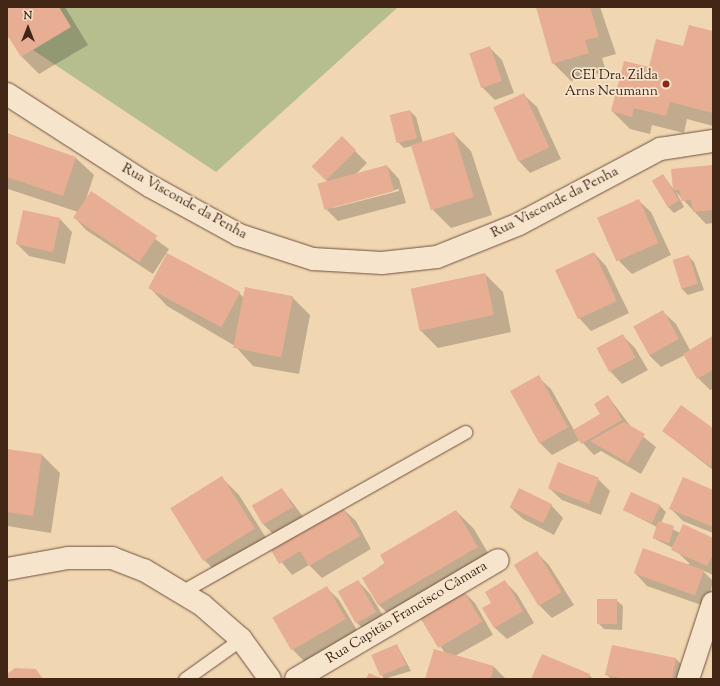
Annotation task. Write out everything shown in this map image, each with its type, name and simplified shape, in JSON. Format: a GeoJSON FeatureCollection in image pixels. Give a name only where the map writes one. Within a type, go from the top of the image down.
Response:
{"type":"FeatureCollection","features":[{"type":"Feature","properties":{"kind":"street","name":"Rua Visconde da Penha"},"geometry":{"type":"LineString","coordinates":[[7,94],[150,186],[239,235],[313,259],[382,263],[437,257],[519,224],[660,149],[713,141]]}},
{"type":"Feature","properties":{"kind":"street"},"geometry":{"type":"LineString","coordinates":[[7,569],[68,558],[112,558],[183,591],[240,640],[270,679]]}},
{"type":"Feature","properties":{"kind":"street","name":"Rua Capitão Francisco Câmara"},"geometry":{"type":"LineString","coordinates":[[296,679],[498,560]]}},
{"type":"Feature","properties":{"kind":"street"},"geometry":{"type":"LineString","coordinates":[[688,679],[713,603]]}},
{"type":"Feature","properties":{"kind":"lane"},"geometry":{"type":"LineString","coordinates":[[183,591],[465,432]]}},
{"type":"Feature","properties":{"kind":"lane"},"geometry":{"type":"LineString","coordinates":[[185,679],[240,640]]}},
{"type":"Feature","properties":{"kind":"green space"},"geometry":{"type":"Polygon","coordinates":[[[55,7],[398,7],[216,172],[18,40],[55,7]]]}},
{"type":"Feature","properties":{"kind":"building"},"geometry":{"type":"Polygon","coordinates":[[[10,7],[59,7],[71,27],[21,57],[7,35],[7,9],[10,7]]]}},
{"type":"Feature","properties":{"kind":"building"},"geometry":{"type":"Polygon","coordinates":[[[536,7],[590,7],[599,37],[585,40],[589,53],[552,64],[536,7]]]}},
{"type":"Feature","properties":{"kind":"building","name":"CEI Dra. Zilda Arns Neumann"},"geometry":{"type":"Polygon","coordinates":[[[689,25],[713,31],[713,113],[670,102],[666,116],[634,108],[632,117],[611,111],[624,61],[649,67],[656,39],[683,46],[689,25]]]}},
{"type":"Feature","properties":{"kind":"building"},"geometry":{"type":"Polygon","coordinates":[[[490,46],[502,81],[481,88],[469,53],[490,46]]]}},
{"type":"Feature","properties":{"kind":"building"},"geometry":{"type":"Polygon","coordinates":[[[524,93],[549,147],[519,162],[493,107],[524,93]]]}},
{"type":"Feature","properties":{"kind":"building"},"geometry":{"type":"Polygon","coordinates":[[[410,110],[417,138],[397,143],[390,115],[410,110]]]}},
{"type":"Feature","properties":{"kind":"building"},"geometry":{"type":"Polygon","coordinates":[[[454,132],[474,197],[431,210],[411,145],[454,132]]]}},
{"type":"Feature","properties":{"kind":"building"},"geometry":{"type":"Polygon","coordinates":[[[7,133],[76,157],[63,196],[7,177],[7,133]]]}},
{"type":"Feature","properties":{"kind":"building"},"geometry":{"type":"Polygon","coordinates":[[[342,136],[356,150],[326,181],[312,166],[342,136]]]}},
{"type":"Feature","properties":{"kind":"building"},"geometry":{"type":"Polygon","coordinates":[[[387,165],[394,191],[324,210],[317,184],[387,165]]]}},
{"type":"Feature","properties":{"kind":"building"},"geometry":{"type":"Polygon","coordinates":[[[713,165],[713,210],[693,212],[691,200],[681,201],[680,190],[673,190],[671,169],[713,165]]]}},
{"type":"Feature","properties":{"kind":"building"},"geometry":{"type":"Polygon","coordinates":[[[663,174],[679,201],[668,207],[652,181],[663,174]]]}},
{"type":"Feature","properties":{"kind":"building"},"geometry":{"type":"Polygon","coordinates":[[[91,191],[157,236],[139,262],[73,218],[91,191]]]}},
{"type":"Feature","properties":{"kind":"building"},"geometry":{"type":"Polygon","coordinates":[[[639,199],[659,243],[617,262],[597,218],[639,199]]]}},
{"type":"Feature","properties":{"kind":"building"},"geometry":{"type":"Polygon","coordinates":[[[23,210],[60,218],[53,252],[16,244],[23,210]]]}},
{"type":"Feature","properties":{"kind":"building"},"geometry":{"type":"Polygon","coordinates":[[[594,252],[617,301],[578,319],[555,270],[594,252]]]}},
{"type":"Feature","properties":{"kind":"building"},"geometry":{"type":"Polygon","coordinates":[[[167,253],[240,292],[222,327],[148,288],[167,253]]]}},
{"type":"Feature","properties":{"kind":"building"},"geometry":{"type":"Polygon","coordinates":[[[689,255],[698,284],[682,289],[673,260],[689,255]]]}},
{"type":"Feature","properties":{"kind":"building"},"geometry":{"type":"Polygon","coordinates":[[[485,273],[494,315],[420,331],[411,289],[485,273]]]}},
{"type":"Feature","properties":{"kind":"building"},"geometry":{"type":"Polygon","coordinates":[[[245,287],[293,296],[281,357],[233,348],[245,287]]]}},
{"type":"Feature","properties":{"kind":"building"},"geometry":{"type":"Polygon","coordinates":[[[663,310],[679,339],[649,355],[633,326],[663,310]]]}},
{"type":"Feature","properties":{"kind":"building"},"geometry":{"type":"Polygon","coordinates":[[[623,334],[636,358],[609,372],[597,348],[623,334]]]}},
{"type":"Feature","properties":{"kind":"building"},"geometry":{"type":"Polygon","coordinates":[[[713,336],[713,370],[697,379],[683,354],[713,336]]]}},
{"type":"Feature","properties":{"kind":"building"},"geometry":{"type":"Polygon","coordinates":[[[539,375],[568,427],[539,443],[510,391],[539,375]]]}},
{"type":"Feature","properties":{"kind":"building"},"geometry":{"type":"Polygon","coordinates":[[[608,395],[622,420],[581,444],[573,430],[600,414],[594,404],[608,395]]]}},
{"type":"Feature","properties":{"kind":"building"},"geometry":{"type":"Polygon","coordinates":[[[681,405],[713,428],[711,467],[662,431],[681,405]]]}},
{"type":"Feature","properties":{"kind":"building"},"geometry":{"type":"Polygon","coordinates":[[[624,422],[645,434],[628,463],[590,441],[624,422]]]}},
{"type":"Feature","properties":{"kind":"building"},"geometry":{"type":"Polygon","coordinates":[[[7,449],[42,454],[33,516],[7,512],[7,449]]]}},
{"type":"Feature","properties":{"kind":"building"},"geometry":{"type":"Polygon","coordinates":[[[558,462],[599,478],[589,504],[548,488],[558,462]]]}},
{"type":"Feature","properties":{"kind":"building"},"geometry":{"type":"Polygon","coordinates":[[[222,476],[255,529],[203,561],[170,508],[222,476]]]}},
{"type":"Feature","properties":{"kind":"building"},"geometry":{"type":"Polygon","coordinates":[[[683,477],[713,490],[713,527],[669,509],[683,477]]]}},
{"type":"Feature","properties":{"kind":"building"},"geometry":{"type":"Polygon","coordinates":[[[282,488],[293,507],[263,525],[252,506],[282,488]]]}},
{"type":"Feature","properties":{"kind":"building"},"geometry":{"type":"Polygon","coordinates":[[[519,488],[552,504],[543,523],[510,507],[519,488]]]}},
{"type":"Feature","properties":{"kind":"building"},"geometry":{"type":"Polygon","coordinates":[[[631,492],[660,505],[652,523],[623,510],[631,492]]]}},
{"type":"Feature","properties":{"kind":"building"},"geometry":{"type":"Polygon","coordinates":[[[343,508],[360,536],[309,566],[300,551],[279,564],[271,550],[343,508]]]}},
{"type":"Feature","properties":{"kind":"building"},"geometry":{"type":"Polygon","coordinates":[[[456,510],[478,547],[378,605],[362,578],[385,564],[380,555],[456,510]]]}},
{"type":"Feature","properties":{"kind":"building"},"geometry":{"type":"Polygon","coordinates":[[[658,521],[674,526],[669,543],[653,538],[658,521]]]}},
{"type":"Feature","properties":{"kind":"building"},"geometry":{"type":"Polygon","coordinates":[[[683,524],[713,538],[713,555],[707,566],[671,550],[683,524]]]}},
{"type":"Feature","properties":{"kind":"building"},"geometry":{"type":"Polygon","coordinates":[[[643,548],[704,570],[695,596],[634,573],[643,548]]]}},
{"type":"Feature","properties":{"kind":"building"},"geometry":{"type":"Polygon","coordinates":[[[537,551],[562,592],[539,606],[514,565],[537,551]]]}},
{"type":"Feature","properties":{"kind":"building"},"geometry":{"type":"Polygon","coordinates":[[[358,580],[376,612],[356,624],[338,591],[358,580]]]}},
{"type":"Feature","properties":{"kind":"building"},"geometry":{"type":"Polygon","coordinates":[[[505,580],[523,611],[494,628],[482,608],[491,603],[485,592],[505,580]]]}},
{"type":"Feature","properties":{"kind":"building"},"geometry":{"type":"Polygon","coordinates":[[[327,586],[346,619],[291,650],[272,618],[327,586]]]}},
{"type":"Feature","properties":{"kind":"building"},"geometry":{"type":"Polygon","coordinates":[[[463,590],[482,622],[438,648],[419,616],[463,590]]]}},
{"type":"Feature","properties":{"kind":"building"},"geometry":{"type":"Polygon","coordinates":[[[597,599],[617,599],[617,624],[597,624],[597,599]]]}},
{"type":"Feature","properties":{"kind":"building"},"geometry":{"type":"Polygon","coordinates":[[[397,644],[406,665],[380,676],[371,655],[397,644]]]}},
{"type":"Feature","properties":{"kind":"building"},"geometry":{"type":"Polygon","coordinates":[[[612,645],[676,658],[672,679],[625,679],[605,675],[612,645]]]}},
{"type":"Feature","properties":{"kind":"building"},"geometry":{"type":"Polygon","coordinates":[[[434,649],[494,666],[491,679],[425,679],[434,649]]]}},
{"type":"Feature","properties":{"kind":"building"},"geometry":{"type":"Polygon","coordinates":[[[542,654],[590,674],[588,679],[531,679],[542,654]]]}},
{"type":"Feature","properties":{"kind":"building"},"geometry":{"type":"Polygon","coordinates":[[[15,668],[36,669],[43,679],[7,679],[7,674],[15,668]]]}},
{"type":"Feature","properties":{"kind":"building"},"geometry":{"type":"Polygon","coordinates":[[[369,673],[383,679],[366,679],[369,673]]]}},
{"type":"Feature","properties":{"kind":"place","name":"CEI Dra. Zilda Arns Neumann"},"geometry":{"type":"Point","coordinates":[666,84]}}]}
